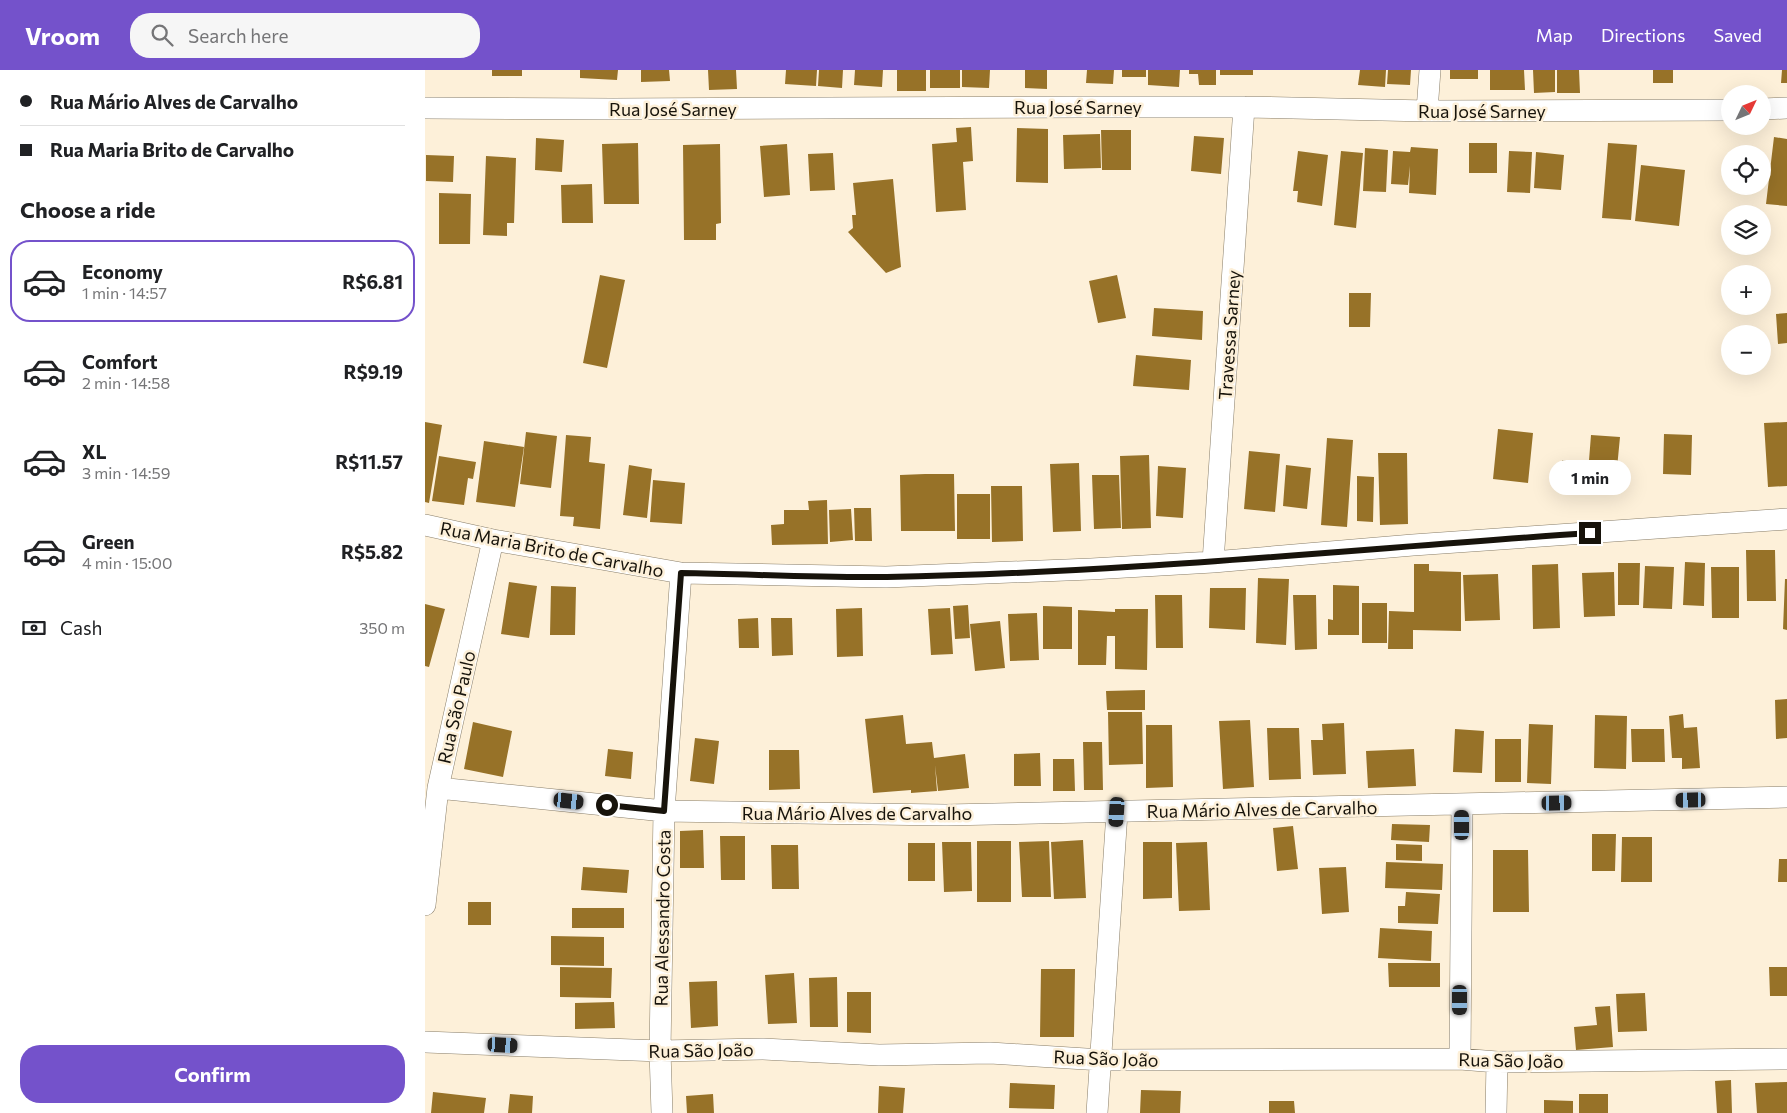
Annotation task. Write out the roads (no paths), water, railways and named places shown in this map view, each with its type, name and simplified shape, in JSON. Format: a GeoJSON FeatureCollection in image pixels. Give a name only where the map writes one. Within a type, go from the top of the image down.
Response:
{"type":"FeatureCollection","features":[{"type":"Feature","properties":{"kind":"street"},"geometry":{"type":"LineString","coordinates":[[1427,111],[1430,70]]}},
{"type":"Feature","properties":{"kind":"street","name":"Rua José Sarney"},"geometry":{"type":"LineString","coordinates":[[425,108],[1244,107],[1427,111],[1721,110]]}},
{"type":"Feature","properties":{"kind":"street","name":"Travessa Sarney"},"geometry":{"type":"LineString","coordinates":[[1213,562],[1244,107]]}},
{"type":"Feature","properties":{"kind":"street"},"geometry":{"type":"LineString","coordinates":[[1771,109],[1787,108]]}},
{"type":"Feature","properties":{"kind":"street","name":"Rua Maria Brito de Carvalho"},"geometry":{"type":"LineString","coordinates":[[425,525],[493,540],[681,573],[886,577],[1213,562],[1413,545],[1787,519]]}},
{"type":"Feature","properties":{"kind":"street","name":"Rua São Paulo"},"geometry":{"type":"LineString","coordinates":[[425,905],[438,788],[493,540]]}},
{"type":"Feature","properties":{"kind":"street","name":"Rua Alessandro Costa"},"geometry":{"type":"LineString","coordinates":[[662,1113],[660,1052],[664,811],[681,573]]}},
{"type":"Feature","properties":{"kind":"street","name":"Rua Mário Alves de Carvalho"},"geometry":{"type":"LineString","coordinates":[[438,788],[664,811],[936,815],[1787,798]]}},
{"type":"Feature","properties":{"kind":"street"},"geometry":{"type":"LineString","coordinates":[[1460,1059],[1462,805]]}},
{"type":"Feature","properties":{"kind":"street"},"geometry":{"type":"LineString","coordinates":[[1097,1113],[1117,812]]}},
{"type":"Feature","properties":{"kind":"street","name":"Rua São João"},"geometry":{"type":"LineString","coordinates":[[425,1042],[660,1052],[763,1049],[879,1055],[991,1053],[1101,1060],[1460,1059],[1497,1062],[1787,1059]]}},
{"type":"Feature","properties":{"kind":"street"},"geometry":{"type":"LineString","coordinates":[[1496,1113],[1497,1062]]}}]}
